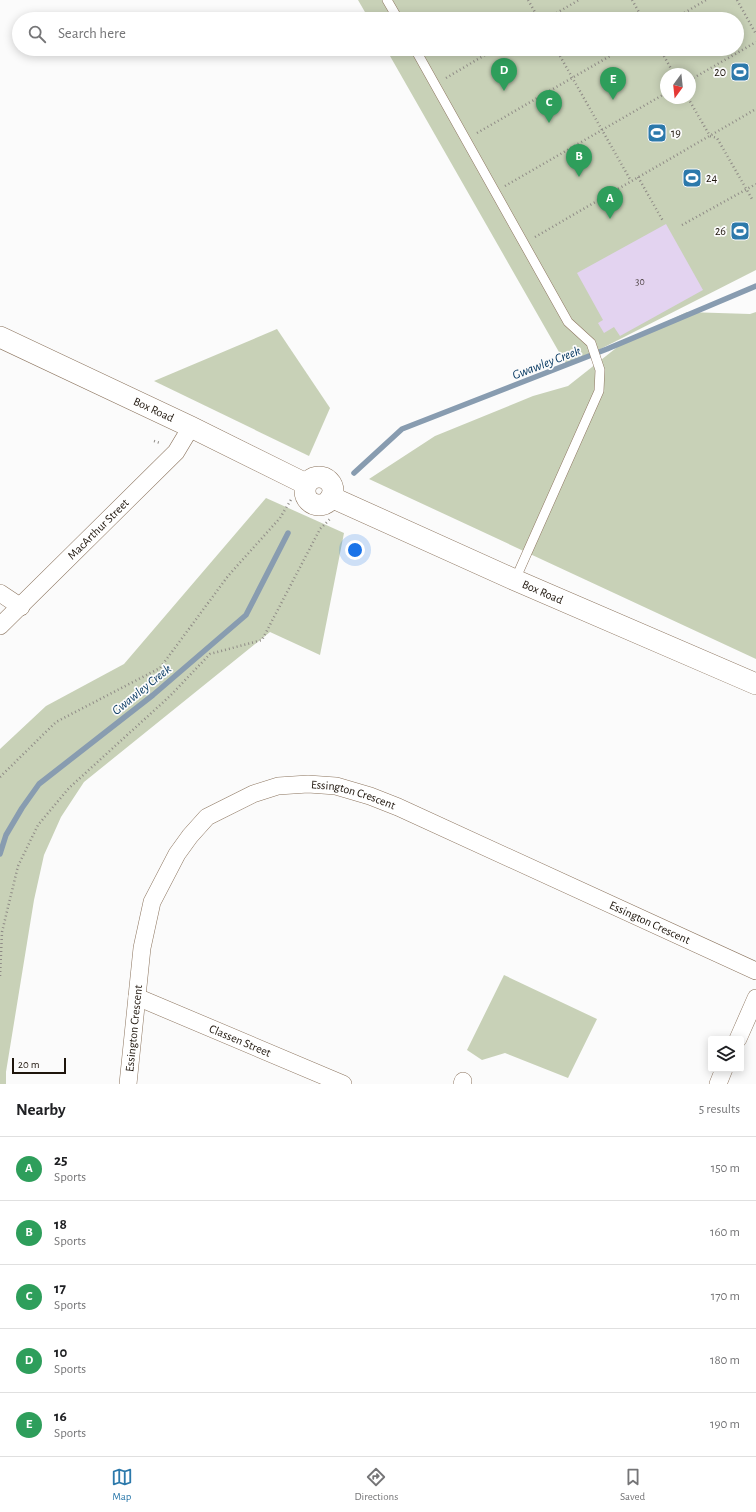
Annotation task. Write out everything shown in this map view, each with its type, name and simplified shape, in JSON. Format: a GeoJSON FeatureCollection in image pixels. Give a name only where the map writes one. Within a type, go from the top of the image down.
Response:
{"type":"FeatureCollection","features":[{"type":"Feature","properties":{"kind":"street","name":"Box Road"},"geometry":{"type":"LineString","coordinates":[[0,337],[191,426],[304,483],[305,496],[312,504],[324,504],[331,497],[515,580],[756,684]]}},
{"type":"Feature","properties":{"kind":"street","name":"MacArthur Street"},"geometry":{"type":"LineString","coordinates":[[0,626],[21,607],[176,452],[191,426]]}},
{"type":"Feature","properties":{"kind":"street"},"geometry":{"type":"LineString","coordinates":[[0,593],[21,607]]}},
{"type":"Feature","properties":{"kind":"street","name":"Essington Crescent"},"geometry":{"type":"LineString","coordinates":[[128,1084],[142,948],[152,902],[177,854],[190,836],[207,817],[254,794],[278,786],[308,784],[336,786],[370,796],[398,807],[756,971]]}},
{"type":"Feature","properties":{"kind":"street","name":"Classen Street"},"geometry":{"type":"LineString","coordinates":[[137,997],[343,1084]]}},
{"type":"Feature","properties":{"kind":"street"},"geometry":{"type":"LineString","coordinates":[[739,1036],[756,998]]}},
{"type":"Feature","properties":{"kind":"street"},"geometry":{"type":"LineString","coordinates":[[718,1084],[723,1072]]}},
{"type":"Feature","properties":{"kind":"lane"},"geometry":{"type":"LineString","coordinates":[[387,0],[394,12]]}},
{"type":"Feature","properties":{"kind":"lane"},"geometry":{"type":"LineString","coordinates":[[419,56],[568,322],[591,343],[600,370],[599,391],[515,580]]}},
{"type":"Feature","properties":{"kind":"path"},"geometry":{"type":"LineString","coordinates":[[528,0],[535,12]]}},
{"type":"Feature","properties":{"kind":"path"},"geometry":{"type":"LineString","coordinates":[[558,12],[579,0]]}},
{"type":"Feature","properties":{"kind":"path"},"geometry":{"type":"LineString","coordinates":[[632,0],[639,12]]}},
{"type":"Feature","properties":{"kind":"path"},"geometry":{"type":"LineString","coordinates":[[686,12],[706,0]]}},
{"type":"Feature","properties":{"kind":"path"},"geometry":{"type":"LineString","coordinates":[[736,0],[743,12]]}},
{"type":"Feature","properties":{"kind":"path"},"geometry":{"type":"LineString","coordinates":[[744,14],[756,34]]}},
{"type":"Feature","properties":{"kind":"path"},"geometry":{"type":"LineString","coordinates":[[744,49],[756,42]]}},
{"type":"Feature","properties":{"kind":"path"},"geometry":{"type":"LineString","coordinates":[[434,84],[483,56]]}},
{"type":"Feature","properties":{"kind":"path"},"geometry":{"type":"LineString","coordinates":[[560,56],[631,181]]}},
{"type":"Feature","properties":{"kind":"path"},"geometry":{"type":"LineString","coordinates":[[465,140],[610,56]]}},
{"type":"Feature","properties":{"kind":"path"},"geometry":{"type":"LineString","coordinates":[[664,56],[671,68]]}},
{"type":"Feature","properties":{"kind":"path"},"geometry":{"type":"LineString","coordinates":[[696,77],[732,56]]}},
{"type":"Feature","properties":{"kind":"path"},"geometry":{"type":"LineString","coordinates":[[495,193],[660,96]]}},
{"type":"Feature","properties":{"kind":"path"},"geometry":{"type":"LineString","coordinates":[[691,104],[710,136],[717,138],[752,199]]}},
{"type":"Feature","properties":{"kind":"path"},"geometry":{"type":"LineString","coordinates":[[524,244],[756,109]]}},
{"type":"Feature","properties":{"kind":"path"},"geometry":{"type":"LineString","coordinates":[[638,177],[663,221]]}},
{"type":"Feature","properties":{"kind":"path"},"geometry":{"type":"LineString","coordinates":[[682,225],[756,184]]}},
{"type":"Feature","properties":{"kind":"path"},"geometry":{"type":"LineString","coordinates":[[0,777],[56,722],[160,668],[228,576],[280,518],[304,483]]}},
{"type":"Feature","properties":{"kind":"path"},"geometry":{"type":"LineString","coordinates":[[0,976],[2,932],[18,866],[38,826],[69,788],[170,696],[210,654],[262,640],[320,529],[329,519]]}},
{"type":"Feature","properties":{"kind":"green space"},"geometry":{"type":"Polygon","coordinates":[[[358,0],[756,0],[756,270],[567,366],[390,56],[744,56],[744,12],[365,12],[358,0]]]}},
{"type":"Feature","properties":{"kind":"green space"},"geometry":{"type":"Polygon","coordinates":[[[687,312],[750,314],[756,312],[756,659],[369,479],[435,436],[533,396],[568,386],[625,341],[687,312]]]}},
{"type":"Feature","properties":{"kind":"green space"},"geometry":{"type":"Polygon","coordinates":[[[277,329],[330,408],[309,456],[154,381],[277,329]]]}},
{"type":"Feature","properties":{"kind":"green space"},"geometry":{"type":"Polygon","coordinates":[[[266,498],[344,533],[320,655],[270,632],[84,782],[61,817],[44,855],[34,900],[6,1072],[6,1084],[0,1084],[0,749],[46,706],[124,664],[266,498]]]}},
{"type":"Feature","properties":{"kind":"green space"},"geometry":{"type":"Polygon","coordinates":[[[504,975],[597,1019],[568,1078],[505,1053],[482,1060],[467,1050],[504,975]]]}},
{"type":"Feature","properties":{"kind":"building"},"geometry":{"type":"Polygon","coordinates":[[[666,224],[703,290],[620,336],[614,327],[604,333],[598,323],[603,320],[577,273],[666,224]]]}},
{"type":"Feature","properties":{"kind":"waterway","name":"Gwawley Creek"},"geometry":{"type":"LineString","coordinates":[[354,473],[402,429],[607,349],[756,286]]}},
{"type":"Feature","properties":{"kind":"waterway","name":"Gwawley Creek"},"geometry":{"type":"LineString","coordinates":[[0,854],[6,835],[22,808],[39,784],[153,695],[246,615],[288,533]]}},
{"type":"Feature","properties":{"kind":"place","name":"20"},"geometry":{"type":"Point","coordinates":[740,72]}},
{"type":"Feature","properties":{"kind":"place","name":"10"},"geometry":{"type":"Point","coordinates":[504,91]}},
{"type":"Feature","properties":{"kind":"place","name":"16"},"geometry":{"type":"Point","coordinates":[613,100]}},
{"type":"Feature","properties":{"kind":"place","name":"17"},"geometry":{"type":"Point","coordinates":[549,123]}},
{"type":"Feature","properties":{"kind":"place","name":"19"},"geometry":{"type":"Point","coordinates":[657,133]}},
{"type":"Feature","properties":{"kind":"place","name":"18"},"geometry":{"type":"Point","coordinates":[579,177]}},
{"type":"Feature","properties":{"kind":"place","name":"24"},"geometry":{"type":"Point","coordinates":[692,178]}},
{"type":"Feature","properties":{"kind":"place","name":"25"},"geometry":{"type":"Point","coordinates":[610,219]}},
{"type":"Feature","properties":{"kind":"place","name":"26"},"geometry":{"type":"Point","coordinates":[740,231]}}]}
